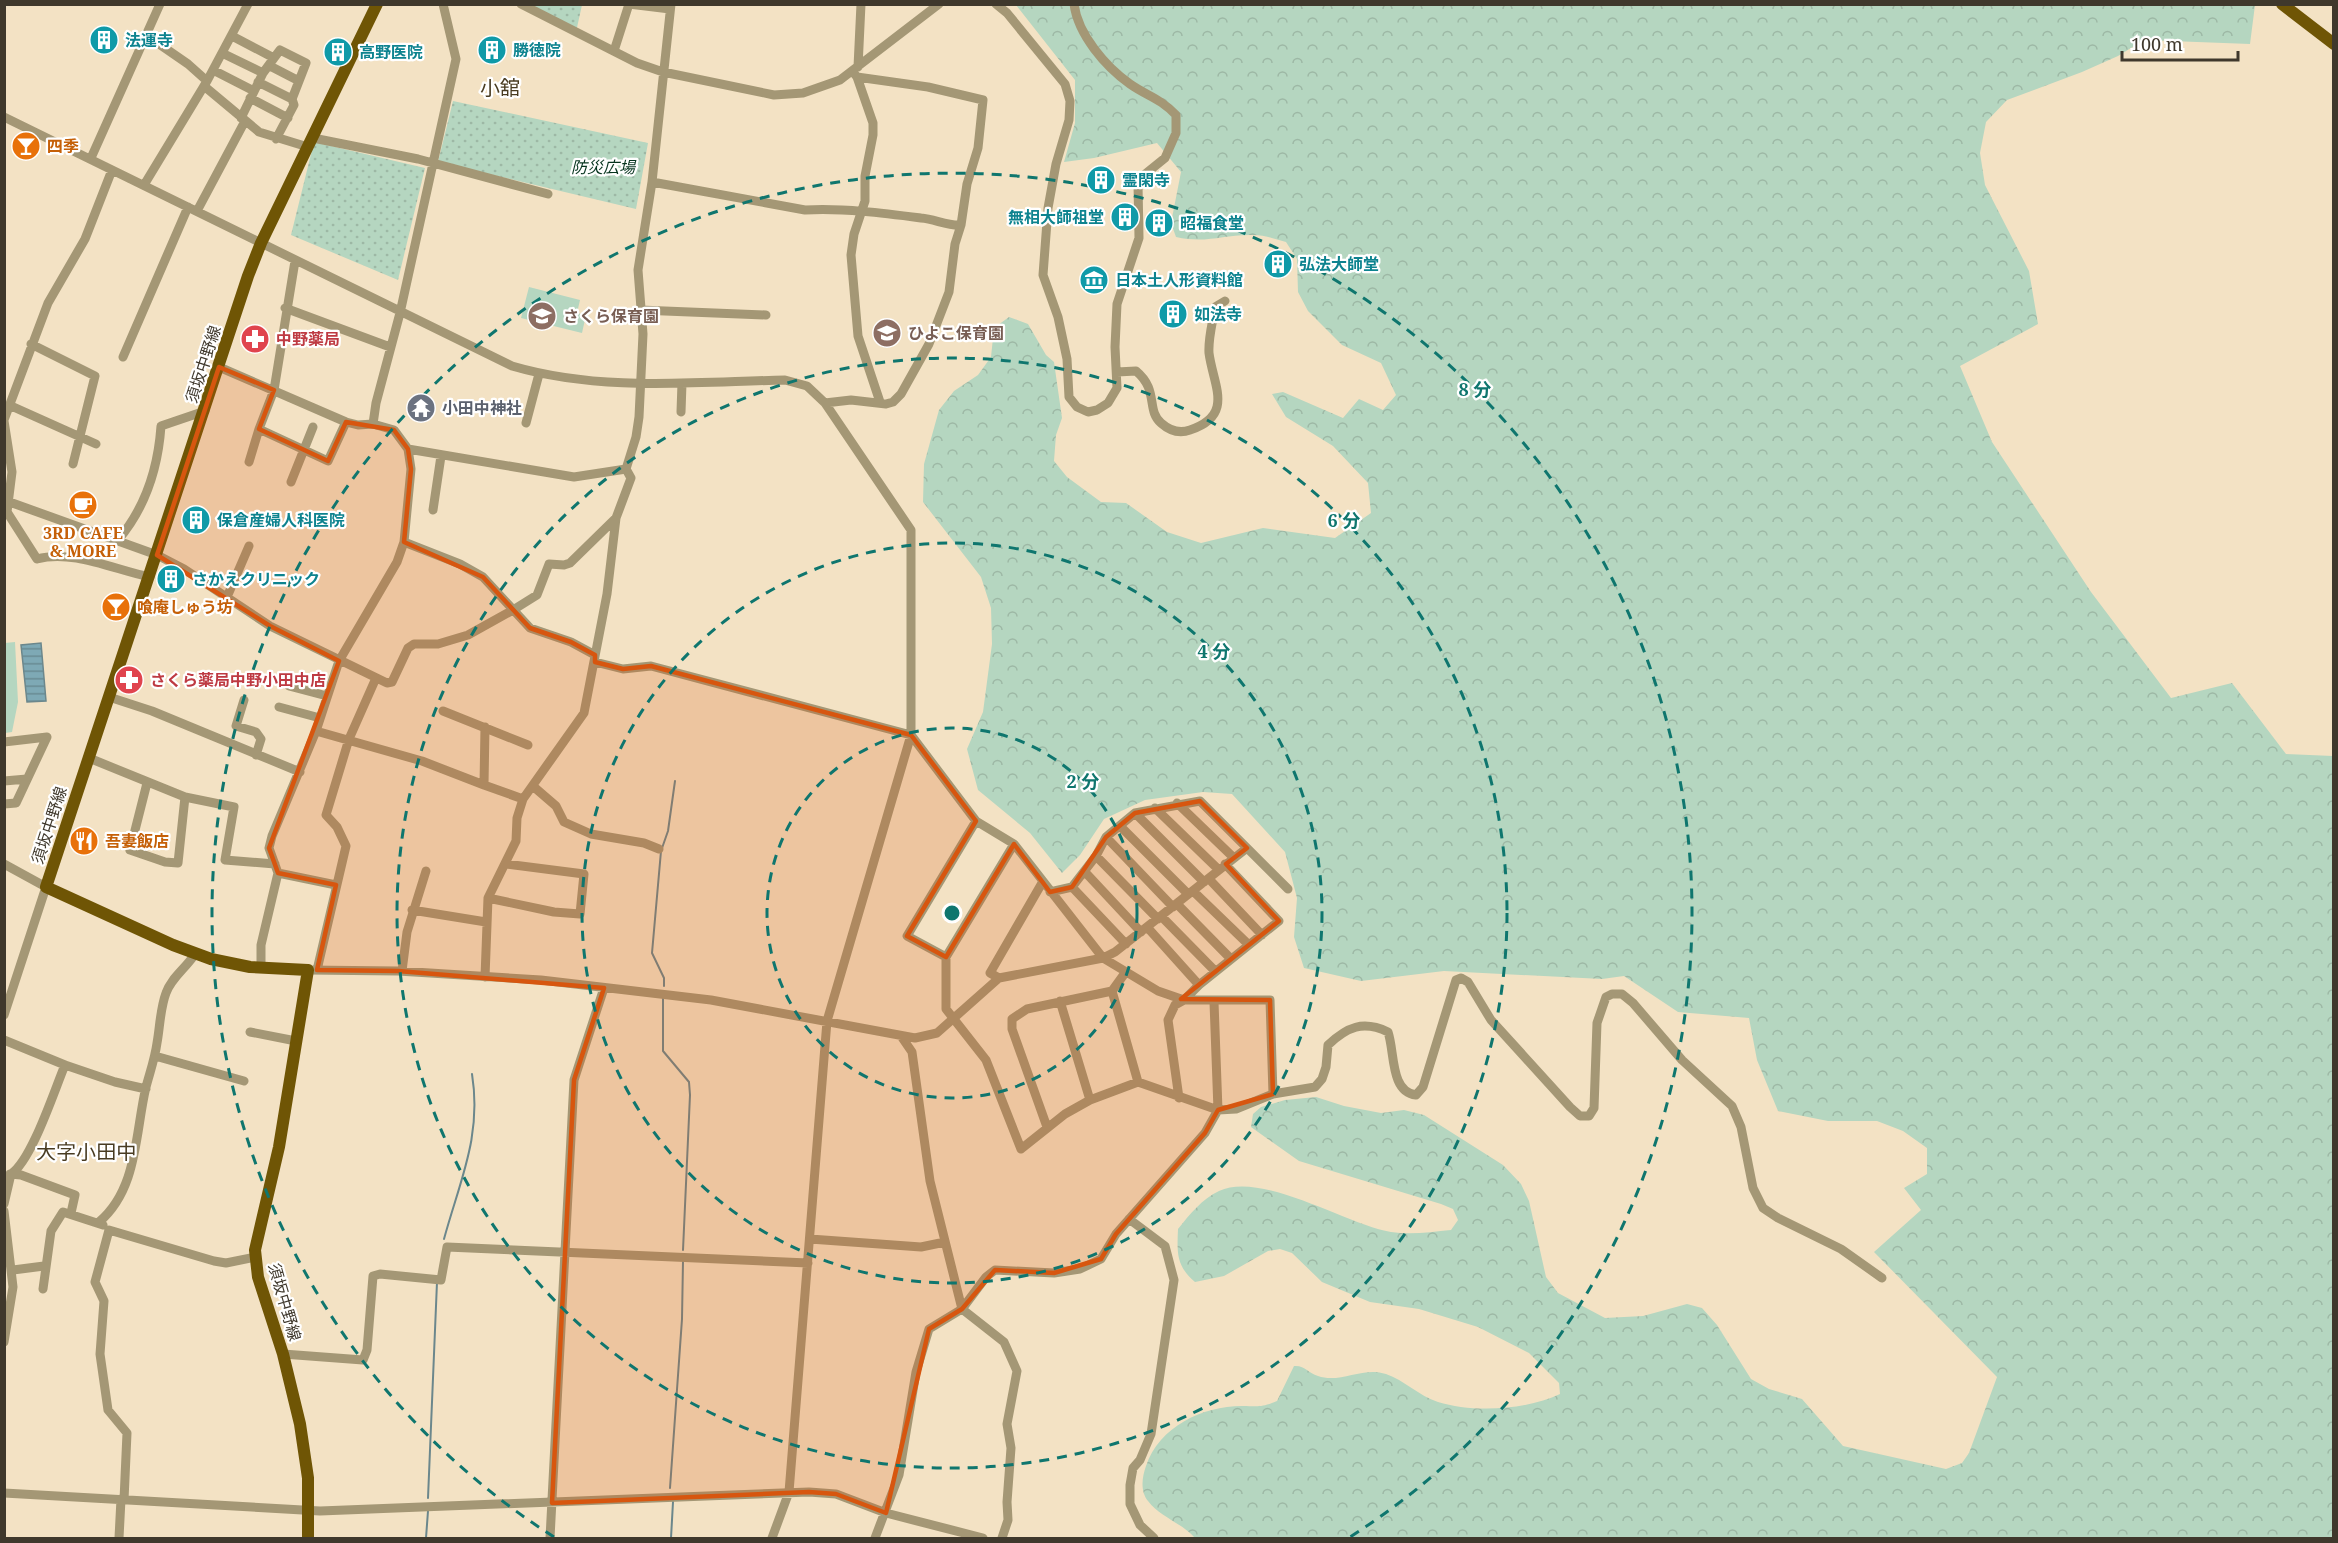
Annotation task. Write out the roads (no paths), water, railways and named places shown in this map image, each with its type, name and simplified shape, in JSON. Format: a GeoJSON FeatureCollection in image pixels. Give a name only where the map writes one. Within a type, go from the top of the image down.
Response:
{"type":"FeatureCollection","features":[{"type":"Feature","properties":{"kind":"main road","name":"須坂中野線"},"geometry":{"type":"LineString","coordinates":[[308,1539],[303,1441],[283,1354],[258,1277],[256,1257],[257,1235],[279,1147],[296,1041],[313,970],[238,966],[195,954],[72,901],[46,887],[261,243],[377,4]]}},
{"type":"Feature","properties":{"kind":"main road"},"geometry":{"type":"LineString","coordinates":[[2282,4],[2334,44]]}},
{"type":"Feature","properties":{"kind":"street"},"geometry":{"type":"LineString","coordinates":[[91,158],[160,4]]}},
{"type":"Feature","properties":{"kind":"street"},"geometry":{"type":"LineString","coordinates":[[144,185],[206,84],[248,4]]}},
{"type":"Feature","properties":{"kind":"street"},"geometry":{"type":"LineString","coordinates":[[373,424],[456,59],[443,4]]}},
{"type":"Feature","properties":{"kind":"street"},"geometry":{"type":"LineString","coordinates":[[521,4],[614,51],[663,72],[748,90],[784,95],[824,88],[856,72],[939,4]]}},
{"type":"Feature","properties":{"kind":"street"},"geometry":{"type":"LineString","coordinates":[[485,977],[488,898],[516,841],[517,818],[523,800],[534,787],[558,746],[584,713],[609,584],[616,518],[631,478],[627,469],[636,437],[643,334],[638,270],[652,182],[670,7],[629,4],[614,51]]}},
{"type":"Feature","properties":{"kind":"street"},"geometry":{"type":"LineString","coordinates":[[861,4],[856,72],[873,123],[862,212],[854,234],[851,255],[858,330],[880,402]]}},
{"type":"Feature","properties":{"kind":"street"},"geometry":{"type":"LineString","coordinates":[[996,4],[1007,13],[1065,84],[1070,101],[1069,120],[1048,208],[1043,275],[1058,317],[1067,359],[1069,397],[1077,407],[1088,411],[1097,410],[1108,403],[1117,388],[1117,304],[1139,238],[1138,184],[1144,175],[1166,158],[1176,133],[1176,115],[1162,100],[1132,86],[1111,68],[1087,38],[1074,4]]}},
{"type":"Feature","properties":{"kind":"street"},"geometry":{"type":"LineString","coordinates":[[146,35],[188,64],[206,84],[259,132],[276,139],[433,164],[548,194]]}},
{"type":"Feature","properties":{"kind":"street"},"geometry":{"type":"LineString","coordinates":[[232,36],[288,118]]}},
{"type":"Feature","properties":{"kind":"street"},"geometry":{"type":"LineString","coordinates":[[123,357],[192,209],[243,119],[262,78],[280,50],[306,63],[292,99]]}},
{"type":"Feature","properties":{"kind":"street"},"geometry":{"type":"LineString","coordinates":[[222,53],[292,99],[294,105],[276,139]]}},
{"type":"Feature","properties":{"kind":"street"},"geometry":{"type":"LineString","coordinates":[[213,70],[299,81]]}},
{"type":"Feature","properties":{"kind":"street"},"geometry":{"type":"LineString","coordinates":[[825,403],[851,400],[893,402],[902,394],[928,344],[949,291],[955,244],[961,225],[967,184],[978,148],[983,100],[856,72]]}},
{"type":"Feature","properties":{"kind":"street"},"geometry":{"type":"LineString","coordinates":[[4,117],[512,366],[539,374],[582,381],[640,384],[785,380],[807,386],[825,403],[911,530],[911,735],[827,1021],[789,1492],[772,1539]]}},
{"type":"Feature","properties":{"kind":"street"},"geometry":{"type":"LineString","coordinates":[[112,170],[85,239],[57,284],[31,344],[4,420],[12,472],[12,484],[6,501],[7,512],[11,522],[37,559],[47,556],[85,560],[150,577]]}},
{"type":"Feature","properties":{"kind":"street"},"geometry":{"type":"LineString","coordinates":[[652,182],[805,210],[831,209],[942,220],[950,225],[961,225]]}},
{"type":"Feature","properties":{"kind":"street"},"geometry":{"type":"LineString","coordinates":[[249,462],[274,390],[285,308],[295,261]]}},
{"type":"Feature","properties":{"kind":"street"},"geometry":{"type":"LineString","coordinates":[[1117,372],[1136,371],[1148,381],[1155,417],[1173,431],[1183,433],[1205,424],[1217,408],[1219,400],[1209,352],[1215,307],[1225,300]]}},
{"type":"Feature","properties":{"kind":"street"},"geometry":{"type":"LineString","coordinates":[[285,308],[390,347]]}},
{"type":"Feature","properties":{"kind":"street"},"geometry":{"type":"LineString","coordinates":[[640,310],[765,315]]}},
{"type":"Feature","properties":{"kind":"street"},"geometry":{"type":"LineString","coordinates":[[31,344],[95,376],[73,464]]}},
{"type":"Feature","properties":{"kind":"street"},"geometry":{"type":"LineString","coordinates":[[219,367],[346,422],[358,425],[373,424],[394,430],[408,449],[411,469],[404,542],[388,579],[339,661],[316,731],[272,836],[269,848],[276,869],[261,945],[261,968]]}},
{"type":"Feature","properties":{"kind":"street"},"geometry":{"type":"LineString","coordinates":[[526,423],[539,374]]}},
{"type":"Feature","properties":{"kind":"street"},"geometry":{"type":"LineString","coordinates":[[681,412],[682,383]]}},
{"type":"Feature","properties":{"kind":"street"},"geometry":{"type":"LineString","coordinates":[[9,405],[96,444]]}},
{"type":"Feature","properties":{"kind":"street"},"geometry":{"type":"LineString","coordinates":[[117,540],[130,525],[153,480],[159,457],[161,426],[205,411]]}},
{"type":"Feature","properties":{"kind":"street"},"geometry":{"type":"LineString","coordinates":[[259,429],[328,461],[346,422]]}},
{"type":"Feature","properties":{"kind":"street"},"geometry":{"type":"LineString","coordinates":[[291,482],[313,427]]}},
{"type":"Feature","properties":{"kind":"street"},"geometry":{"type":"LineString","coordinates":[[408,449],[574,477],[627,469]]}},
{"type":"Feature","properties":{"kind":"street"},"geometry":{"type":"LineString","coordinates":[[433,510],[441,456]]}},
{"type":"Feature","properties":{"kind":"street"},"geometry":{"type":"LineString","coordinates":[[6,501],[157,555],[270,626],[387,683],[392,682],[408,648],[414,644],[438,644],[468,635],[537,595],[549,564],[570,563],[616,518]]}},
{"type":"Feature","properties":{"kind":"street"},"geometry":{"type":"LineString","coordinates":[[404,542],[460,564],[483,577],[530,628],[572,642],[595,658],[623,669],[651,666],[911,735],[975,821],[1014,844],[1042,883],[1103,958],[1158,991],[1184,1000],[1214,1002],[1270,1000],[1273,1094]]}},
{"type":"Feature","properties":{"kind":"street"},"geometry":{"type":"LineString","coordinates":[[227,597],[249,546]]}},
{"type":"Feature","properties":{"kind":"street"},"geometry":{"type":"LineString","coordinates":[[376,678],[349,739],[326,815],[337,827],[346,846],[313,970],[402,971],[541,980],[711,1000],[915,1038],[937,1033],[999,978],[1103,958],[1126,944],[1246,848]]}},
{"type":"Feature","properties":{"kind":"street"},"geometry":{"type":"LineString","coordinates":[[289,686],[327,696]]}},
{"type":"Feature","properties":{"kind":"street"},"geometry":{"type":"LineString","coordinates":[[110,697],[152,711],[300,772]]}},
{"type":"Feature","properties":{"kind":"street"},"geometry":{"type":"LineString","coordinates":[[244,700],[236,726],[256,732],[261,739],[256,755]]}},
{"type":"Feature","properties":{"kind":"street"},"geometry":{"type":"LineString","coordinates":[[279,707],[320,718]]}},
{"type":"Feature","properties":{"kind":"street"},"geometry":{"type":"LineString","coordinates":[[443,711],[528,745]]}},
{"type":"Feature","properties":{"kind":"street"},"geometry":{"type":"LineString","coordinates":[[484,785],[485,727]]}},
{"type":"Feature","properties":{"kind":"street"},"geometry":{"type":"LineString","coordinates":[[316,731],[422,761],[523,800]]}},
{"type":"Feature","properties":{"kind":"street"},"geometry":{"type":"LineString","coordinates":[[4,742],[47,737],[16,802],[4,804]]}},
{"type":"Feature","properties":{"kind":"street"},"geometry":{"type":"LineString","coordinates":[[89,758],[184,797],[234,807],[225,860],[276,869],[336,885]]}},
{"type":"Feature","properties":{"kind":"street"},"geometry":{"type":"LineString","coordinates":[[4,781],[27,779]]}},
{"type":"Feature","properties":{"kind":"street"},"geometry":{"type":"LineString","coordinates":[[147,783],[130,849],[165,862],[178,863],[184,797]]}},
{"type":"Feature","properties":{"kind":"street"},"geometry":{"type":"LineString","coordinates":[[534,787],[556,806],[564,822],[591,834],[644,843],[659,849]]}},
{"type":"Feature","properties":{"kind":"street"},"geometry":{"type":"LineString","coordinates":[[1050,892],[1072,887],[1096,856],[1106,837],[1135,813],[1177,803],[1200,801],[1288,889]]}},
{"type":"Feature","properties":{"kind":"street"},"geometry":{"type":"LineString","coordinates":[[1177,803],[1226,864],[1279,921],[1215,971],[1184,1000],[1174,1005],[1168,1020],[1179,1098]]}},
{"type":"Feature","properties":{"kind":"street"},"geometry":{"type":"LineString","coordinates":[[1155,808],[1226,864]]}},
{"type":"Feature","properties":{"kind":"street"},"geometry":{"type":"LineString","coordinates":[[1135,813],[1262,935]]}},
{"type":"Feature","properties":{"kind":"street"},"geometry":{"type":"LineString","coordinates":[[946,957],[908,936],[975,821]]}},
{"type":"Feature","properties":{"kind":"street"},"geometry":{"type":"LineString","coordinates":[[1120,825],[1190,893],[1249,945]]}},
{"type":"Feature","properties":{"kind":"street"},"geometry":{"type":"LineString","coordinates":[[1106,837],[1231,959]]}},
{"type":"Feature","properties":{"kind":"street"},"geometry":{"type":"LineString","coordinates":[[1014,844],[946,957],[946,1009],[986,1060],[1021,1149],[1047,1127],[1090,1100],[1138,1082],[1153,1085],[1179,1098],[1218,1110],[1236,1109],[1273,1094],[1315,1087],[1322,1079],[1326,1067],[1328,1045],[1341,1033],[1372,1024],[1388,1032],[1400,1087],[1407,1094],[1416,1095],[1424,1087],[1456,980],[1461,978],[1468,982],[1491,1020],[1570,1107],[1580,1116],[1589,1116],[1594,1108],[1597,1023],[1606,998],[1612,994],[1622,994],[1633,1003],[1682,1060],[1732,1106],[1741,1127],[1753,1188],[1763,1208],[1784,1222],[1841,1249],[1882,1278]]}},
{"type":"Feature","properties":{"kind":"street"},"geometry":{"type":"LineString","coordinates":[[1096,856],[1215,971]]}},
{"type":"Feature","properties":{"kind":"street"},"geometry":{"type":"LineString","coordinates":[[4,864],[46,887],[4,1015]]}},
{"type":"Feature","properties":{"kind":"street"},"geometry":{"type":"LineString","coordinates":[[488,898],[554,912],[580,914],[584,874],[506,864]]}},
{"type":"Feature","properties":{"kind":"street"},"geometry":{"type":"LineString","coordinates":[[402,971],[412,910],[426,871]]}},
{"type":"Feature","properties":{"kind":"street"},"geometry":{"type":"LineString","coordinates":[[1085,872],[1199,985]]}},
{"type":"Feature","properties":{"kind":"street"},"geometry":{"type":"LineString","coordinates":[[999,978],[990,973],[1042,883]]}},
{"type":"Feature","properties":{"kind":"street"},"geometry":{"type":"LineString","coordinates":[[1072,887],[1126,944]]}},
{"type":"Feature","properties":{"kind":"street"},"geometry":{"type":"LineString","coordinates":[[412,910],[486,922]]}},
{"type":"Feature","properties":{"kind":"street"},"geometry":{"type":"LineString","coordinates":[[99,1222],[114,1209],[124,1191],[142,1120],[165,996],[171,981],[185,969],[195,954]]}},
{"type":"Feature","properties":{"kind":"street"},"geometry":{"type":"LineString","coordinates":[[1047,1127],[1012,1029],[1012,1019],[1027,1009],[1112,991],[1125,973]]}},
{"type":"Feature","properties":{"kind":"street"},"geometry":{"type":"LineString","coordinates":[[550,1539],[574,1080],[604,988]]}},
{"type":"Feature","properties":{"kind":"street"},"geometry":{"type":"LineString","coordinates":[[1112,991],[1138,1082]]}},
{"type":"Feature","properties":{"kind":"street"},"geometry":{"type":"LineString","coordinates":[[1060,1001],[1090,1100]]}},
{"type":"Feature","properties":{"kind":"street"},"geometry":{"type":"LineString","coordinates":[[875,1539],[898,1476],[916,1372],[929,1329],[962,1309],[986,1277],[995,1270],[1054,1273],[1092,1264],[1101,1259],[1116,1234],[1205,1134],[1218,1110],[1214,1002]]}},
{"type":"Feature","properties":{"kind":"street"},"geometry":{"type":"LineString","coordinates":[[250,1032],[296,1041]]}},
{"type":"Feature","properties":{"kind":"street"},"geometry":{"type":"LineString","coordinates":[[901,1036],[912,1052],[930,1181],[962,1309],[1004,1342],[1017,1371],[1007,1424],[1011,1448],[1008,1520],[1002,1539]]}},
{"type":"Feature","properties":{"kind":"street"},"geometry":{"type":"LineString","coordinates":[[4,1040],[65,1065],[115,1082],[146,1089]]}},
{"type":"Feature","properties":{"kind":"street"},"geometry":{"type":"LineString","coordinates":[[155,1056],[244,1081]]}},
{"type":"Feature","properties":{"kind":"street"},"geometry":{"type":"LineString","coordinates":[[8,1174],[19,1169],[31,1147],[65,1065]]}},
{"type":"Feature","properties":{"kind":"street"},"geometry":{"type":"LineString","coordinates":[[4,1204],[8,1174]]}},
{"type":"Feature","properties":{"kind":"street"},"geometry":{"type":"LineString","coordinates":[[8,1174],[21,1174],[75,1195],[71,1213]]}},
{"type":"Feature","properties":{"kind":"street"},"geometry":{"type":"LineString","coordinates":[[4,1211],[14,1287],[4,1342]]}},
{"type":"Feature","properties":{"kind":"street"},"geometry":{"type":"LineString","coordinates":[[43,1288],[51,1231],[63,1212],[99,1222],[109,1230],[214,1261],[226,1263],[256,1257]]}},
{"type":"Feature","properties":{"kind":"street"},"geometry":{"type":"LineString","coordinates":[[1129,1219],[1165,1246],[1174,1280],[1151,1434],[1140,1460],[1133,1468],[1130,1485],[1130,1504],[1140,1525],[1154,1539]]}},
{"type":"Feature","properties":{"kind":"street"},"geometry":{"type":"LineString","coordinates":[[109,1230],[95,1282],[104,1301],[100,1354],[108,1410],[127,1433],[119,1539]]}},
{"type":"Feature","properties":{"kind":"street"},"geometry":{"type":"LineString","coordinates":[[810,1239],[921,1247],[945,1242]]}},
{"type":"Feature","properties":{"kind":"street"},"geometry":{"type":"LineString","coordinates":[[283,1354],[363,1360],[367,1350],[373,1276],[380,1274],[441,1280],[447,1247],[808,1263]]}},
{"type":"Feature","properties":{"kind":"street"},"geometry":{"type":"LineString","coordinates":[[13,1270],[45,1266]]}},
{"type":"Feature","properties":{"kind":"street"},"geometry":{"type":"LineString","coordinates":[[4,1492],[308,1510],[552,1503],[789,1492],[836,1494],[886,1513],[983,1539]]}},
{"type":"Feature","properties":{"kind":"water"},"geometry":{"type":"Polygon","coordinates":[[[41,643],[46,701],[27,702],[21,645],[41,643]]]}},
{"type":"Feature","properties":{"kind":"waterway"},"geometry":{"type":"LineString","coordinates":[[664,986],[664,978],[652,953],[661,851],[668,831],[675,781]]}},
{"type":"Feature","properties":{"kind":"waterway"},"geometry":{"type":"LineString","coordinates":[[663,996],[663,1051],[689,1082],[683,1250]]}},
{"type":"Feature","properties":{"kind":"waterway"},"geometry":{"type":"LineString","coordinates":[[444,1239],[472,1138],[474,1118],[472,1074]]}},
{"type":"Feature","properties":{"kind":"waterway"},"geometry":{"type":"LineString","coordinates":[[670,1488],[682,1319],[683,1261]]}},
{"type":"Feature","properties":{"kind":"waterway"},"geometry":{"type":"LineString","coordinates":[[428,1498],[437,1282]]}},
{"type":"Feature","properties":{"kind":"waterway"},"geometry":{"type":"LineString","coordinates":[[671,1538],[673,1502]]}},
{"type":"Feature","properties":{"kind":"waterway"},"geometry":{"type":"LineString","coordinates":[[426,1538],[428,1511]]}},
{"type":"Feature","properties":{"kind":"place","name":"法運寺"},"geometry":{"type":"Point","coordinates":[104,40]}},
{"type":"Feature","properties":{"kind":"place","name":"勝徳院"},"geometry":{"type":"Point","coordinates":[492,50]}},
{"type":"Feature","properties":{"kind":"place","name":"高野医院"},"geometry":{"type":"Point","coordinates":[338,52]}},
{"type":"Feature","properties":{"kind":"place","name":"四季"},"geometry":{"type":"Point","coordinates":[26,146]}},
{"type":"Feature","properties":{"kind":"place","name":"霊閑寺"},"geometry":{"type":"Point","coordinates":[1101,180]}},
{"type":"Feature","properties":{"kind":"place","name":"無相大師祖堂"},"geometry":{"type":"Point","coordinates":[1125,217]}},
{"type":"Feature","properties":{"kind":"place","name":"昭福食堂"},"geometry":{"type":"Point","coordinates":[1159,223]}},
{"type":"Feature","properties":{"kind":"place","name":"弘法大師堂"},"geometry":{"type":"Point","coordinates":[1278,264]}},
{"type":"Feature","properties":{"kind":"place","name":"日本土人形資料館"},"geometry":{"type":"Point","coordinates":[1094,280]}},
{"type":"Feature","properties":{"kind":"place","name":"如法寺"},"geometry":{"type":"Point","coordinates":[1173,314]}},
{"type":"Feature","properties":{"kind":"place","name":"さくら保育園"},"geometry":{"type":"Point","coordinates":[542,316]}},
{"type":"Feature","properties":{"kind":"place","name":"ひよこ保育園"},"geometry":{"type":"Point","coordinates":[887,333]}},
{"type":"Feature","properties":{"kind":"place","name":"中野薬局"},"geometry":{"type":"Point","coordinates":[255,339]}},
{"type":"Feature","properties":{"kind":"place","name":"小田中神社"},"geometry":{"type":"Point","coordinates":[421,408]}},
{"type":"Feature","properties":{"kind":"place","name":"3RD CAFE & MORE"},"geometry":{"type":"Point","coordinates":[83,505]}},
{"type":"Feature","properties":{"kind":"place","name":"保倉産婦人科医院"},"geometry":{"type":"Point","coordinates":[196,520]}},
{"type":"Feature","properties":{"kind":"place","name":"さかえクリニック"},"geometry":{"type":"Point","coordinates":[171,579]}},
{"type":"Feature","properties":{"kind":"place","name":"喰庵しゅう坊"},"geometry":{"type":"Point","coordinates":[116,607]}},
{"type":"Feature","properties":{"kind":"place","name":"さくら薬局中野小田中店"},"geometry":{"type":"Point","coordinates":[129,680]}},
{"type":"Feature","properties":{"kind":"place","name":"吾妻飯店"},"geometry":{"type":"Point","coordinates":[84,841]}},
{"type":"Feature","properties":{"kind":"district","name":"小舘"},"geometry":{"type":"Point","coordinates":[500,88]}},
{"type":"Feature","properties":{"kind":"district","name":"大字小田中"},"geometry":{"type":"Point","coordinates":[86,1152]}},
{"type":"Feature","properties":{"kind":"park label","name":"防災広場"},"geometry":{"type":"Point","coordinates":[603,167]}}]}
